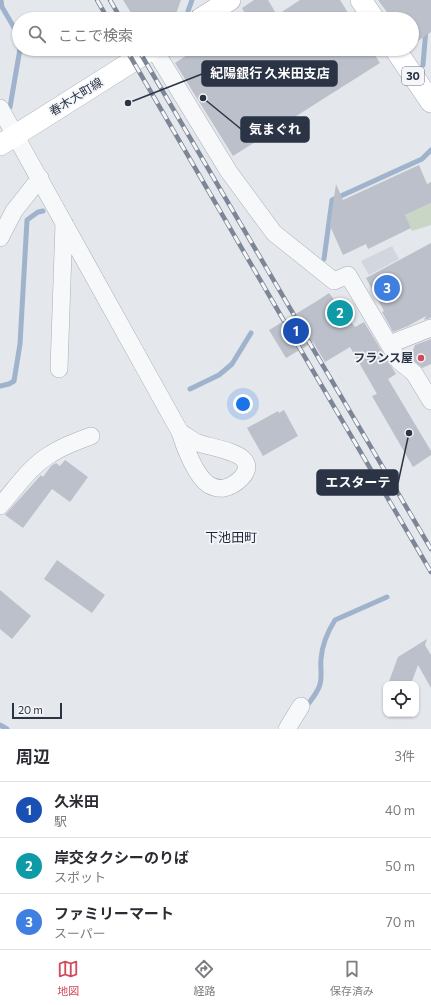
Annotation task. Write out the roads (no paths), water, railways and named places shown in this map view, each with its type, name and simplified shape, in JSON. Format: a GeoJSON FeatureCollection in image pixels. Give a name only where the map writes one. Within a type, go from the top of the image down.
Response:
{"type":"FeatureCollection","features":[{"type":"Feature","properties":{"kind":"main road"},"geometry":{"type":"LineString","coordinates":[[211,12],[230,0]]}},
{"type":"Feature","properties":{"kind":"main road"},"geometry":{"type":"LineString","coordinates":[[361,0],[369,12]]}},
{"type":"Feature","properties":{"kind":"main road","name":"春木大町線"},"geometry":{"type":"LineString","coordinates":[[8,140],[142,56]]}},
{"type":"Feature","properties":{"kind":"main road","name":"30"},"geometry":{"type":"LineString","coordinates":[[400,56],[431,102]]}},
{"type":"Feature","properties":{"kind":"street"},"geometry":{"type":"LineString","coordinates":[[157,56],[229,172],[274,233],[334,281],[348,275],[399,360],[414,373],[431,401]]}},
{"type":"Feature","properties":{"kind":"street"},"geometry":{"type":"LineString","coordinates":[[0,108],[8,140],[40,178],[180,432],[183,445],[204,481],[210,485],[224,488],[239,480],[245,474],[247,466],[244,460],[230,452],[197,443],[180,432]]}},
{"type":"Feature","properties":{"kind":"street"},"geometry":{"type":"LineString","coordinates":[[0,238],[14,211],[40,178]]}},
{"type":"Feature","properties":{"kind":"street"},"geometry":{"type":"LineString","coordinates":[[59,368],[64,222]]}},
{"type":"Feature","properties":{"kind":"street"},"geometry":{"type":"LineString","coordinates":[[390,344],[431,328]]}},
{"type":"Feature","properties":{"kind":"street"},"geometry":{"type":"LineString","coordinates":[[0,506],[31,470],[50,454],[91,436]]}},
{"type":"Feature","properties":{"kind":"street"},"geometry":{"type":"LineString","coordinates":[[195,467],[196,458],[203,450],[210,447]]}},
{"type":"Feature","properties":{"kind":"street"},"geometry":{"type":"LineString","coordinates":[[287,729],[301,706]]}},
{"type":"Feature","properties":{"kind":"waterway"},"geometry":{"type":"LineString","coordinates":[[1,0],[2,7],[12,24]]}},
{"type":"Feature","properties":{"kind":"waterway"},"geometry":{"type":"LineString","coordinates":[[188,11],[192,0]]}},
{"type":"Feature","properties":{"kind":"waterway"},"geometry":{"type":"LineString","coordinates":[[423,65],[426,29]]}},
{"type":"Feature","properties":{"kind":"waterway"},"geometry":{"type":"LineString","coordinates":[[10,107],[19,56]]}},
{"type":"Feature","properties":{"kind":"waterway"},"geometry":{"type":"LineString","coordinates":[[324,259],[332,200],[422,159],[431,150]]}},
{"type":"Feature","properties":{"kind":"waterway"},"geometry":{"type":"LineString","coordinates":[[0,386],[14,381],[20,344],[27,220],[38,212],[43,211]]}},
{"type":"Feature","properties":{"kind":"waterway"},"geometry":{"type":"LineString","coordinates":[[190,389],[219,375],[232,364],[251,333]]}},
{"type":"Feature","properties":{"kind":"waterway"},"geometry":{"type":"LineString","coordinates":[[305,709],[316,693],[320,684],[321,659],[324,644],[335,620],[387,597]]}},
{"type":"Feature","properties":{"kind":"waterway"},"geometry":{"type":"LineString","coordinates":[[0,725],[7,729]]}},
{"type":"Feature","properties":{"kind":"railway"},"geometry":{"type":"LineString","coordinates":[[97,0],[104,12]]}},
{"type":"Feature","properties":{"kind":"railway"},"geometry":{"type":"LineString","coordinates":[[110,0],[117,12]]}},
{"type":"Feature","properties":{"kind":"railway"},"geometry":{"type":"LineString","coordinates":[[130,56],[284,321]]}},
{"type":"Feature","properties":{"kind":"railway"},"geometry":{"type":"LineString","coordinates":[[142,56],[294,315]]}},
{"type":"Feature","properties":{"kind":"railway"},"geometry":{"type":"LineString","coordinates":[[299,325],[431,549]]}},
{"type":"Feature","properties":{"kind":"railway"},"geometry":{"type":"LineString","coordinates":[[289,330],[431,572]]}},
{"type":"Feature","properties":{"kind":"place","name":"気まぐれ"},"geometry":{"type":"Point","coordinates":[203,98]}},
{"type":"Feature","properties":{"kind":"place","name":"紀陽銀行 久米田支店"},"geometry":{"type":"Point","coordinates":[128,103]}},
{"type":"Feature","properties":{"kind":"place","name":"ファミリーマート"},"geometry":{"type":"Point","coordinates":[387,288]}},
{"type":"Feature","properties":{"kind":"place","name":"岸交タクシーのりば"},"geometry":{"type":"Point","coordinates":[340,313]}},
{"type":"Feature","properties":{"kind":"place","name":"久米田"},"geometry":{"type":"Point","coordinates":[296,331]}},
{"type":"Feature","properties":{"kind":"place","name":"フランス屋"},"geometry":{"type":"Point","coordinates":[421,358]}},
{"type":"Feature","properties":{"kind":"place","name":"エスターテ"},"geometry":{"type":"Point","coordinates":[409,433]}},
{"type":"Feature","properties":{"kind":"district","name":"下池田町"},"geometry":{"type":"Point","coordinates":[231,537]}}]}
